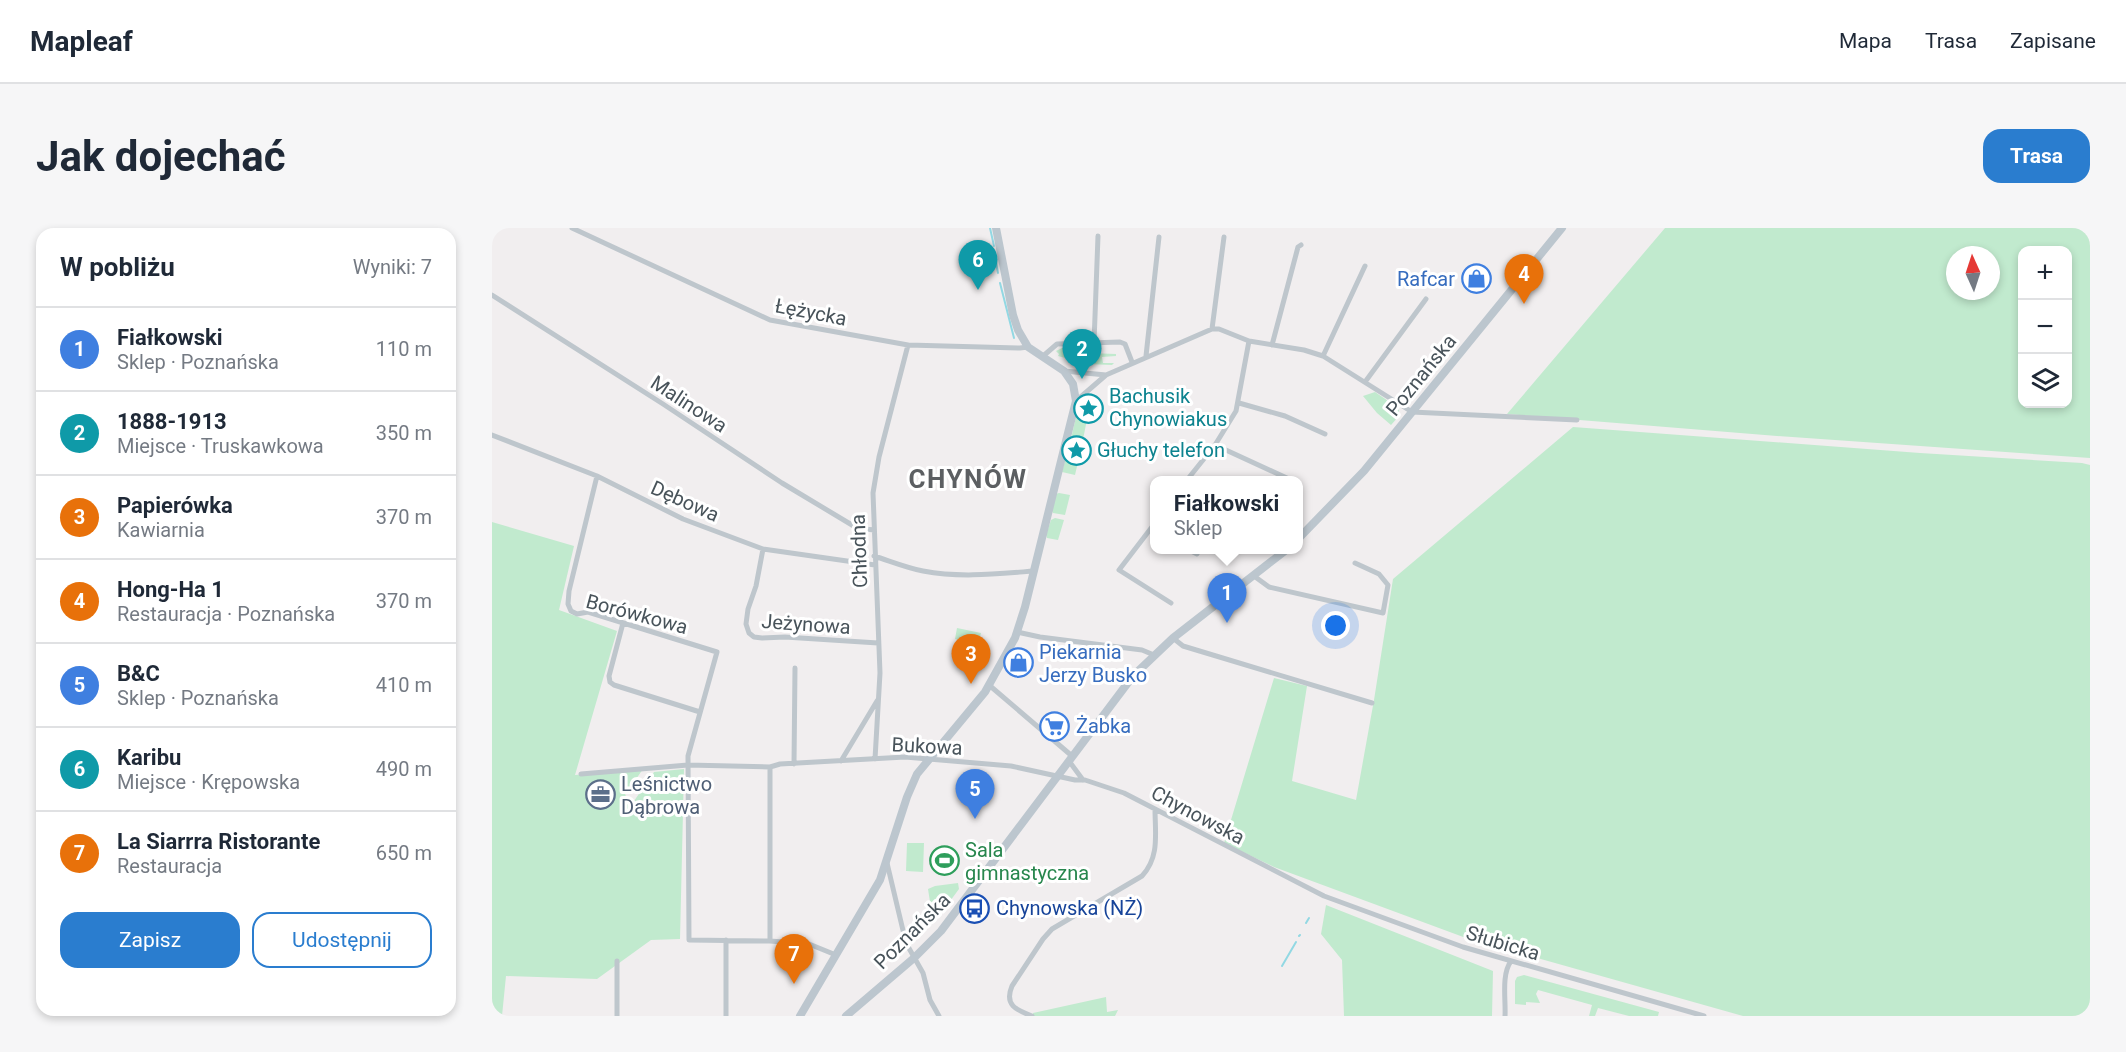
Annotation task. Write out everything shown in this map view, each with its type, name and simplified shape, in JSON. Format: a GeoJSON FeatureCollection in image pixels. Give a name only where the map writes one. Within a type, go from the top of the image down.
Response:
{"type":"FeatureCollection","features":[{"type":"Feature","properties":{"kind":"street","name":"Łężycka"},"geometry":{"type":"LineString","coordinates":[[572,228],[770,320],[908,345],[1020,348],[1028,346]]}},
{"type":"Feature","properties":{"kind":"street"},"geometry":{"type":"LineString","coordinates":[[802,1014],[880,880],[912,785],[928,759],[980,699],[1017,632],[1076,401],[1073,384],[1064,371],[1028,346],[1015,323],[996,228]]}},
{"type":"Feature","properties":{"kind":"street","name":"Poznańska"},"geometry":{"type":"LineString","coordinates":[[1303,534],[1347,489],[1562,228]]}},
{"type":"Feature","properties":{"kind":"street"},"geometry":{"type":"LineString","coordinates":[[1094,343],[1098,236]]}},
{"type":"Feature","properties":{"kind":"street"},"geometry":{"type":"LineString","coordinates":[[1146,356],[1159,237]]}},
{"type":"Feature","properties":{"kind":"street"},"geometry":{"type":"LineString","coordinates":[[1212,329],[1224,237]]}},
{"type":"Feature","properties":{"kind":"street"},"geometry":{"type":"LineString","coordinates":[[1272,345],[1298,247],[1301,245]]}},
{"type":"Feature","properties":{"kind":"street"},"geometry":{"type":"LineString","coordinates":[[1323,356],[1365,266]]}},
{"type":"Feature","properties":{"kind":"street","name":"Malinowa"},"geometry":{"type":"LineString","coordinates":[[492,294],[782,483],[857,528],[874,530]]}},
{"type":"Feature","properties":{"kind":"street"},"geometry":{"type":"LineString","coordinates":[[1365,381],[1426,299]]}},
{"type":"Feature","properties":{"kind":"street"},"geometry":{"type":"LineString","coordinates":[[1076,401],[1106,375],[1212,329],[1219,329],[1249,341],[1304,350],[1323,356],[1412,412],[1577,420]]}},
{"type":"Feature","properties":{"kind":"street"},"geometry":{"type":"LineString","coordinates":[[1190,476],[1215,445],[1236,411],[1249,341]]}},
{"type":"Feature","properties":{"kind":"street"},"geometry":{"type":"LineString","coordinates":[[1042,357],[1056,344],[1120,342],[1125,344],[1132,362]]}},
{"type":"Feature","properties":{"kind":"street","name":"Chłodna"},"geometry":{"type":"LineString","coordinates":[[875,759],[879,699],[873,505],[875,474],[908,345]]}},
{"type":"Feature","properties":{"kind":"street"},"geometry":{"type":"LineString","coordinates":[[1064,371],[1106,375]]}},
{"type":"Feature","properties":{"kind":"street"},"geometry":{"type":"LineString","coordinates":[[1239,403],[1285,416],[1325,434]]}},
{"type":"Feature","properties":{"kind":"street","name":"Dębowa"},"geometry":{"type":"LineString","coordinates":[[492,435],[597,476],[683,519],[763,549],[875,565]]}},
{"type":"Feature","properties":{"kind":"street"},"geometry":{"type":"LineString","coordinates":[[1215,445],[1282,476]]}},
{"type":"Feature","properties":{"kind":"street","name":"Borówkowa"},"geometry":{"type":"LineString","coordinates":[[597,476],[569,591],[568,604],[571,612],[577,614],[588,612],[717,652],[688,756],[689,940],[726,940]]}},
{"type":"Feature","properties":{"kind":"street"},"geometry":{"type":"LineString","coordinates":[[1150,534],[1119,570],[1171,603]]}},
{"type":"Feature","properties":{"kind":"street","name":"Jeżynowa"},"geometry":{"type":"LineString","coordinates":[[763,549],[756,586],[748,609],[746,624],[749,633],[754,637],[762,638],[785,637],[878,643]]}},
{"type":"Feature","properties":{"kind":"street","name":"Poznańska"},"geometry":{"type":"LineString","coordinates":[[846,1016],[914,958],[956,914],[1123,689],[1154,655],[1280,554]]}},
{"type":"Feature","properties":{"kind":"street"},"geometry":{"type":"LineString","coordinates":[[874,556],[921,571],[969,576],[1034,571]]}},
{"type":"Feature","properties":{"kind":"street"},"geometry":{"type":"LineString","coordinates":[[1254,576],[1269,587],[1383,613],[1388,585],[1379,574],[1355,563]]}},
{"type":"Feature","properties":{"kind":"street"},"geometry":{"type":"LineString","coordinates":[[623,623],[609,676],[610,682],[700,712]]}},
{"type":"Feature","properties":{"kind":"street"},"geometry":{"type":"LineString","coordinates":[[1017,632],[1040,638],[1142,650],[1154,655]]}},
{"type":"Feature","properties":{"kind":"street"},"geometry":{"type":"LineString","coordinates":[[1173,638],[1183,646],[1372,703]]}},
{"type":"Feature","properties":{"kind":"street"},"geometry":{"type":"LineString","coordinates":[[794,764],[795,668]]}},
{"type":"Feature","properties":{"kind":"street"},"geometry":{"type":"LineString","coordinates":[[989,685],[1071,758],[1083,780]]}},
{"type":"Feature","properties":{"kind":"street"},"geometry":{"type":"LineString","coordinates":[[841,761],[879,699]]}},
{"type":"Feature","properties":{"kind":"street","name":"Bukowa"},"geometry":{"type":"LineString","coordinates":[[581,774],[688,765],[770,767],[905,757],[1011,766],[1058,776]]}},
{"type":"Feature","properties":{"kind":"street"},"geometry":{"type":"LineString","coordinates":[[770,767],[770,941]]}},
{"type":"Feature","properties":{"kind":"street","name":"Chynowska"},"geometry":{"type":"LineString","coordinates":[[1058,776],[1083,780],[1124,793],[1298,884]]}},
{"type":"Feature","properties":{"kind":"street"},"geometry":{"type":"LineString","coordinates":[[1032,1016],[1016,1010],[1010,1000],[1009,993],[1012,986],[1052,929],[1142,876],[1149,868],[1155,849],[1155,808]]}},
{"type":"Feature","properties":{"kind":"street"},"geometry":{"type":"LineString","coordinates":[[887,863],[906,944],[922,973],[930,1000],[939,1016]]}},
{"type":"Feature","properties":{"kind":"street","name":"Słubicka"},"geometry":{"type":"LineString","coordinates":[[1298,884],[1324,896],[1452,943],[1704,1016]]}},
{"type":"Feature","properties":{"kind":"street"},"geometry":{"type":"LineString","coordinates":[[726,1016],[726,940],[809,944],[836,955]]}},
{"type":"Feature","properties":{"kind":"street"},"geometry":{"type":"LineString","coordinates":[[616,1016],[617,961]]}},
{"type":"Feature","properties":{"kind":"street"},"geometry":{"type":"LineString","coordinates":[[1505,1016],[1507,966],[1511,961]]}},
{"type":"Feature","properties":{"kind":"green space"},"geometry":{"type":"Polygon","coordinates":[[[1665,228],[2090,228],[2090,458],[1507,414],[1665,228]]]}},
{"type":"Feature","properties":{"kind":"green space"},"geometry":{"type":"Polygon","coordinates":[[[1062,348],[1089,353],[1116,354],[1116,356],[1102,357],[1103,363],[1114,363],[1112,365],[1087,364],[1058,356],[1056,351],[1062,348]]]}},
{"type":"Feature","properties":{"kind":"green space"},"geometry":{"type":"Polygon","coordinates":[[[1375,392],[1399,410],[1399,416],[1391,425],[1363,396],[1375,392]]]}},
{"type":"Feature","properties":{"kind":"green space"},"geometry":{"type":"Polygon","coordinates":[[[1076,417],[1087,419],[1082,445],[1070,443],[1076,417]]]}},
{"type":"Feature","properties":{"kind":"green space"},"geometry":{"type":"Polygon","coordinates":[[[1573,427],[2090,465],[2090,1016],[1743,1016],[1466,938],[1274,867],[1224,843],[1274,678],[1307,686],[1292,781],[1356,800],[1393,579],[1573,427]]]}},
{"type":"Feature","properties":{"kind":"green space"},"geometry":{"type":"Polygon","coordinates":[[[1069,446],[1081,449],[1075,475],[1062,472],[1069,446]]]}},
{"type":"Feature","properties":{"kind":"green space"},"geometry":{"type":"Polygon","coordinates":[[[1056,494],[1070,495],[1065,515],[1052,511],[1056,494]]]}},
{"type":"Feature","properties":{"kind":"green space"},"geometry":{"type":"Polygon","coordinates":[[[1055,518],[1064,520],[1058,540],[1047,538],[1046,535],[1051,520],[1055,518]]]}},
{"type":"Feature","properties":{"kind":"green space"},"geometry":{"type":"Polygon","coordinates":[[[492,522],[574,546],[559,610],[617,631],[575,775],[643,769],[625,795],[634,801],[654,772],[684,769],[680,939],[651,940],[597,979],[506,976],[502,1016],[492,1016],[492,522]]]}},
{"type":"Feature","properties":{"kind":"green space"},"geometry":{"type":"Polygon","coordinates":[[[957,628],[981,633],[978,644],[955,639],[957,628]]]}},
{"type":"Feature","properties":{"kind":"green space"},"geometry":{"type":"Polygon","coordinates":[[[907,843],[924,843],[923,872],[906,871],[907,843]]]}},
{"type":"Feature","properties":{"kind":"green space"},"geometry":{"type":"Polygon","coordinates":[[[958,883],[959,889],[936,920],[932,915],[928,889],[958,883]]]}},
{"type":"Feature","properties":{"kind":"green space"},"geometry":{"type":"Polygon","coordinates":[[[1326,905],[1493,971],[1492,1016],[1344,1016],[1342,960],[1321,934],[1326,905]]]}},
{"type":"Feature","properties":{"kind":"green space"},"geometry":{"type":"Polygon","coordinates":[[[1524,975],[1659,1012],[1658,1016],[1629,1016],[1598,1008],[1595,1016],[1589,1016],[1592,1005],[1538,990],[1536,994],[1540,1003],[1515,1004],[1515,981],[1517,977],[1524,975]]]}},
{"type":"Feature","properties":{"kind":"green space"},"geometry":{"type":"Polygon","coordinates":[[[1106,997],[1107,1012],[1118,1010],[1115,1016],[1033,1016],[1033,1013],[1106,997]]]}},
{"type":"Feature","properties":{"kind":"waterway"},"geometry":{"type":"LineString","coordinates":[[990,228],[994,246]]}},
{"type":"Feature","properties":{"kind":"waterway"},"geometry":{"type":"LineString","coordinates":[[995,257],[998,273]]}},
{"type":"Feature","properties":{"kind":"waterway"},"geometry":{"type":"LineString","coordinates":[[1000,283],[1014,338]]}},
{"type":"Feature","properties":{"kind":"waterway"},"geometry":{"type":"LineString","coordinates":[[1306,923],[1309,918]]}},
{"type":"Feature","properties":{"kind":"waterway"},"geometry":{"type":"LineString","coordinates":[[1282,966],[1296,942]]}},
{"type":"Feature","properties":{"kind":"place","name":"Rafcar"},"geometry":{"type":"Point","coordinates":[1476,279]}},
{"type":"Feature","properties":{"kind":"place","name":"Karibu"},"geometry":{"type":"Point","coordinates":[978,290]}},
{"type":"Feature","properties":{"kind":"place","name":"Hong-Ha 1"},"geometry":{"type":"Point","coordinates":[1524,304]}},
{"type":"Feature","properties":{"kind":"place","name":"1888-1913"},"geometry":{"type":"Point","coordinates":[1082,379]}},
{"type":"Feature","properties":{"kind":"place","name":"Bachusik Chynowiakus"},"geometry":{"type":"Point","coordinates":[1088,408]}},
{"type":"Feature","properties":{"kind":"place","name":"Głuchy telefon"},"geometry":{"type":"Point","coordinates":[1076,450]}},
{"type":"Feature","properties":{"kind":"place","name":"Fiałkowski"},"geometry":{"type":"Point","coordinates":[1227,623]}},
{"type":"Feature","properties":{"kind":"place","name":"Piekarnia Jerzy Busko"},"geometry":{"type":"Point","coordinates":[1018,663]}},
{"type":"Feature","properties":{"kind":"place","name":"Papierówka"},"geometry":{"type":"Point","coordinates":[971,684]}},
{"type":"Feature","properties":{"kind":"place","name":"Żabka"},"geometry":{"type":"Point","coordinates":[1055,726]}},
{"type":"Feature","properties":{"kind":"place","name":"Leśnictwo Dąbrowa"},"geometry":{"type":"Point","coordinates":[600,795]}},
{"type":"Feature","properties":{"kind":"place","name":"B&C"},"geometry":{"type":"Point","coordinates":[975,819]}},
{"type":"Feature","properties":{"kind":"place","name":"Sala gimnastyczna"},"geometry":{"type":"Point","coordinates":[944,861]}},
{"type":"Feature","properties":{"kind":"place","name":"Chynowska (NŻ)"},"geometry":{"type":"Point","coordinates":[975,908]}},
{"type":"Feature","properties":{"kind":"place","name":"La Siarrra Ristorante"},"geometry":{"type":"Point","coordinates":[794,984]}},
{"type":"Feature","properties":{"kind":"district","name":"CHYNÓW"},"geometry":{"type":"Point","coordinates":[968,479]}}]}
